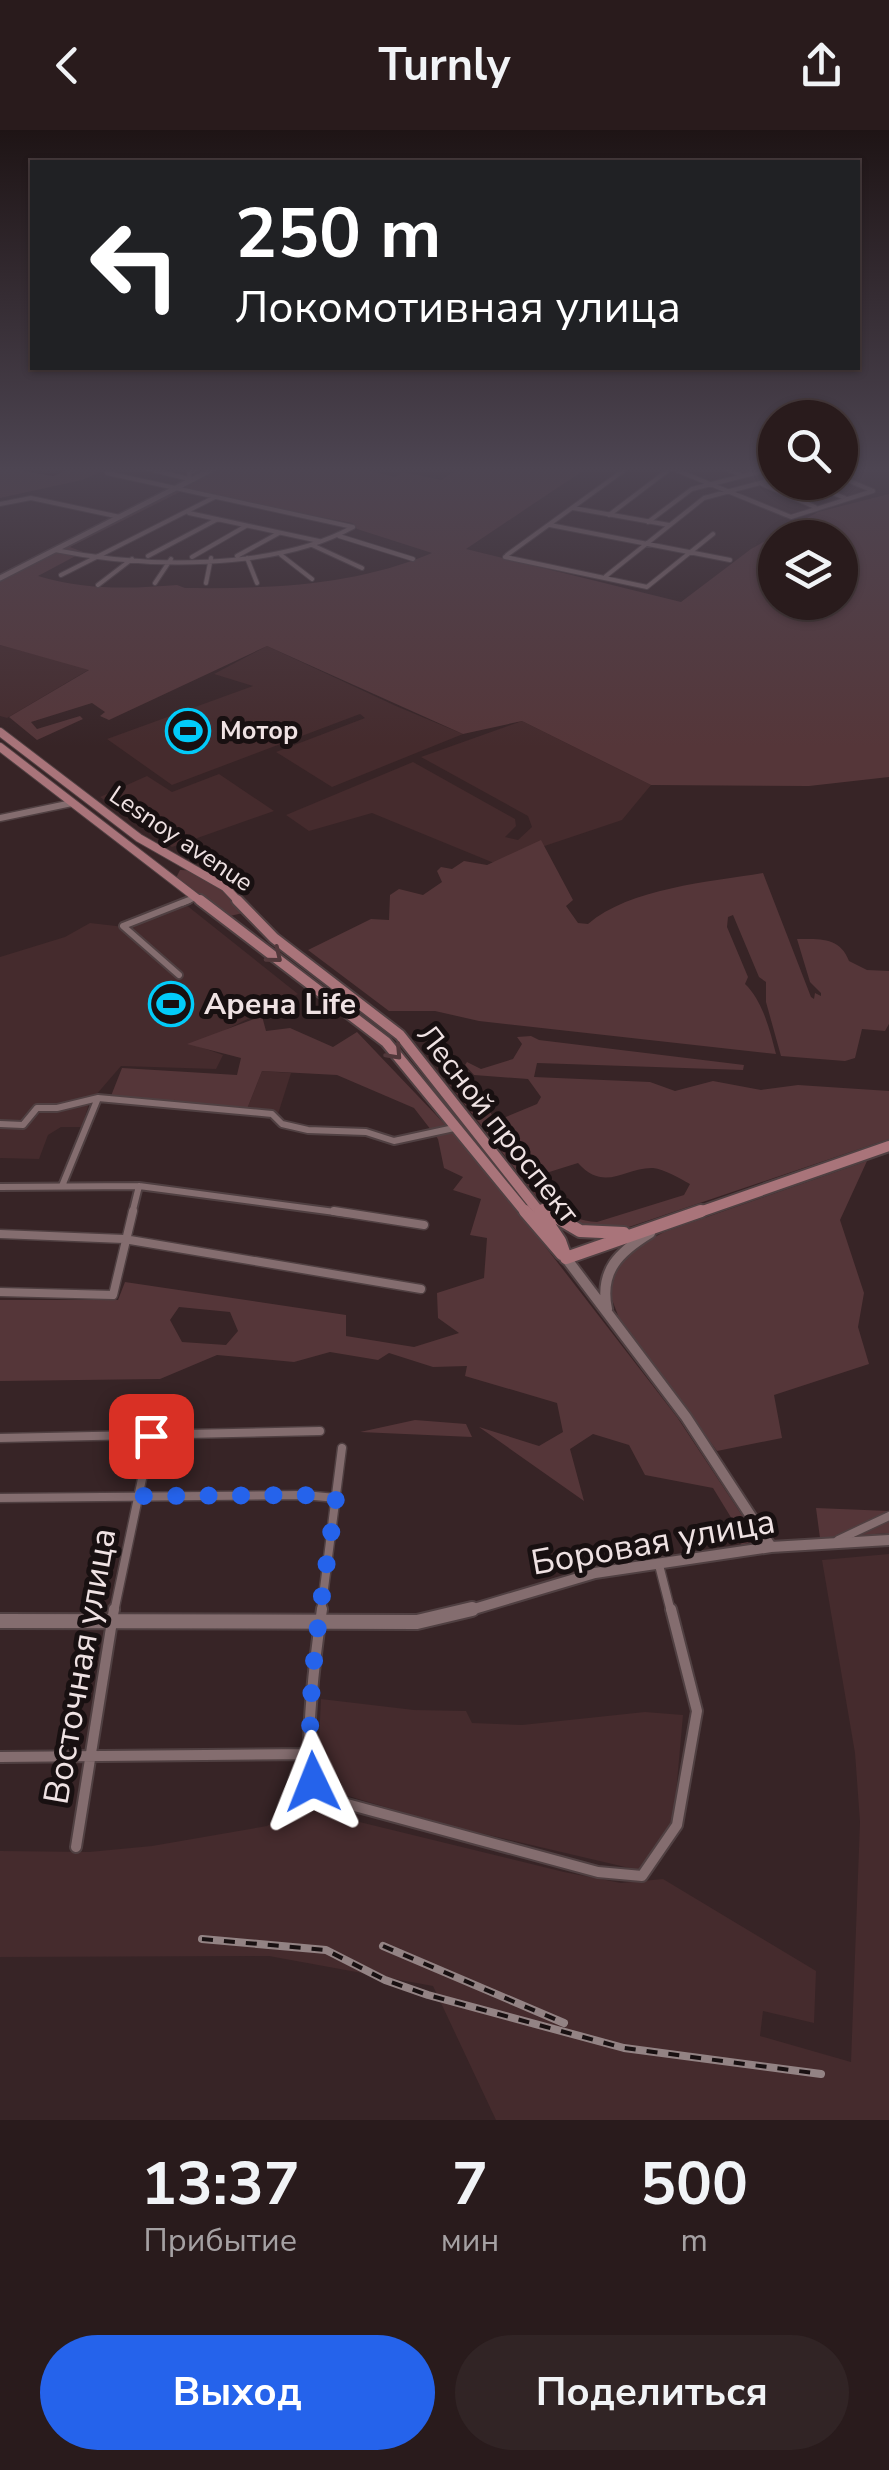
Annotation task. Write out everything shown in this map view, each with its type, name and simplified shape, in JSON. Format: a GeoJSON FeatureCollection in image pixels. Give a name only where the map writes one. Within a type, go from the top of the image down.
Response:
{"type":"FeatureCollection","features":[{"type":"Feature","properties":{"kind":"main road"},"geometry":{"type":"LineString","coordinates":[[0,578],[34,561]]}},
{"type":"Feature","properties":{"kind":"main road","name":"Lesnoy avenue"},"geometry":{"type":"LineString","coordinates":[[0,732],[139,838],[194,866],[251,912]]}},
{"type":"Feature","properties":{"kind":"main road","name":"Lesnoy avenue"},"geometry":{"type":"LineString","coordinates":[[0,746],[230,920]]}},
{"type":"Feature","properties":{"kind":"main road"},"geometry":{"type":"LineString","coordinates":[[42,779],[52,775]]}},
{"type":"Feature","properties":{"kind":"main road"},"geometry":{"type":"LineString","coordinates":[[0,818],[72,802]]}},
{"type":"Feature","properties":{"kind":"main road"},"geometry":{"type":"LineString","coordinates":[[126,844],[139,838]]}},
{"type":"Feature","properties":{"kind":"main road"},"geometry":{"type":"LineString","coordinates":[[170,877],[176,869],[194,866]]}},
{"type":"Feature","properties":{"kind":"main road"},"geometry":{"type":"LineString","coordinates":[[230,920],[244,919],[251,912]]}},
{"type":"Feature","properties":{"kind":"main road","name":"Лесной проспект"},"geometry":{"type":"LineString","coordinates":[[251,912],[274,938],[400,1035],[533,1202],[560,1241],[566,1258]]}},
{"type":"Feature","properties":{"kind":"main road","name":"Лесной проспект"},"geometry":{"type":"LineString","coordinates":[[230,920],[355,1018],[404,1062],[454,1128],[566,1258]]}},
{"type":"Feature","properties":{"kind":"main road"},"geometry":{"type":"LineString","coordinates":[[343,1010],[358,1003]]}},
{"type":"Feature","properties":{"kind":"main road"},"geometry":{"type":"LineString","coordinates":[[355,1018],[369,1011]]}},
{"type":"Feature","properties":{"kind":"main road"},"geometry":{"type":"LineString","coordinates":[[771,1547],[686,1417],[566,1258],[889,1146]]}},
{"type":"Feature","properties":{"kind":"main road"},"geometry":{"type":"LineString","coordinates":[[533,1202],[556,1220],[591,1234],[610,1235],[664,1225]]}},
{"type":"Feature","properties":{"kind":"main road"},"geometry":{"type":"LineString","coordinates":[[609,1317],[602,1294],[611,1262],[622,1250],[664,1225]]}},
{"type":"Feature","properties":{"kind":"main road"},"geometry":{"type":"LineString","coordinates":[[837,1541],[889,1540]]}},
{"type":"Feature","properties":{"kind":"main road","name":"Боровая улица"},"geometry":{"type":"LineString","coordinates":[[0,1620],[424,1620],[462,1612],[566,1578],[837,1541]]}},
{"type":"Feature","properties":{"kind":"street"},"geometry":{"type":"LineString","coordinates":[[61,575],[89,561]]}},
{"type":"Feature","properties":{"kind":"street"},"geometry":{"type":"LineString","coordinates":[[98,585],[129,561]]}},
{"type":"Feature","properties":{"kind":"street"},"geometry":{"type":"LineString","coordinates":[[155,584],[170,561]]}},
{"type":"Feature","properties":{"kind":"street"},"geometry":{"type":"LineString","coordinates":[[206,583],[210,561]]}},
{"type":"Feature","properties":{"kind":"street"},"geometry":{"type":"LineString","coordinates":[[249,561],[257,582]]}},
{"type":"Feature","properties":{"kind":"street"},"geometry":{"type":"LineString","coordinates":[[289,561],[312,579]]}},
{"type":"Feature","properties":{"kind":"street"},"geometry":{"type":"LineString","coordinates":[[347,561],[362,568]]}},
{"type":"Feature","properties":{"kind":"street"},"geometry":{"type":"LineString","coordinates":[[524,561],[647,587],[679,561]]}},
{"type":"Feature","properties":{"kind":"street"},"geometry":{"type":"LineString","coordinates":[[604,577],[624,561]]}},
{"type":"Feature","properties":{"kind":"street"},"geometry":{"type":"LineString","coordinates":[[178,975],[126,932],[126,923],[197,897]]}},
{"type":"Feature","properties":{"kind":"street"},"geometry":{"type":"LineString","coordinates":[[0,1124],[23,1124],[37,1108],[57,1108],[98,1098],[272,1114],[282,1124],[308,1130],[366,1132],[394,1141],[454,1128]]}},
{"type":"Feature","properties":{"kind":"street"},"geometry":{"type":"LineString","coordinates":[[62,1186],[87,1135],[98,1098]]}},
{"type":"Feature","properties":{"kind":"street"},"geometry":{"type":"LineString","coordinates":[[0,1292],[113,1295],[139,1186]]}},
{"type":"Feature","properties":{"kind":"street"},"geometry":{"type":"LineString","coordinates":[[0,1187],[139,1186],[250,1198],[424,1225]]}},
{"type":"Feature","properties":{"kind":"street"},"geometry":{"type":"LineString","coordinates":[[0,1234],[124,1239],[421,1288]]}},
{"type":"Feature","properties":{"kind":"street"},"geometry":{"type":"LineString","coordinates":[[0,1438],[320,1431]]}},
{"type":"Feature","properties":{"kind":"street","name":"Восточная улица"},"geometry":{"type":"LineString","coordinates":[[76,1846],[112,1621],[151,1436]]}},
{"type":"Feature","properties":{"kind":"street"},"geometry":{"type":"LineString","coordinates":[[342,1448],[320,1622],[310,1754],[313,1782],[323,1794],[336,1800],[598,1872],[642,1876],[677,1825],[698,1711],[660,1565]]}},
{"type":"Feature","properties":{"kind":"street"},"geometry":{"type":"LineString","coordinates":[[0,1498],[336,1498]]}},
{"type":"Feature","properties":{"kind":"street","name":"Боровая улица"},"geometry":{"type":"LineString","coordinates":[[837,1541],[889,1516]]}},
{"type":"Feature","properties":{"kind":"street"},"geometry":{"type":"LineString","coordinates":[[0,1757],[310,1754]]}},
{"type":"Feature","properties":{"kind":"shaded area"},"geometry":{"type":"Polygon","coordinates":[[[36,561],[66,561],[38,576],[107,587],[248,588],[341,579],[411,561],[514,561],[681,602],[735,561],[758,561],[758,620],[858,620],[858,561],[889,561],[889,777],[809,786],[651,785],[522,721],[463,734],[267,646],[109,720],[100,716],[105,712],[92,703],[31,722],[37,729],[80,716],[83,719],[37,740],[9,717],[89,670],[0,645],[0,579],[36,561]]]}},
{"type":"Feature","properties":{"kind":"shaded area"},"geometry":{"type":"Polygon","coordinates":[[[0,645],[90,669],[7,718],[0,716],[0,645]]]}},
{"type":"Feature","properties":{"kind":"shaded area"},"geometry":{"type":"Polygon","coordinates":[[[267,646],[463,734],[332,787],[276,752],[365,718],[360,714],[172,785],[107,739],[253,686],[214,674],[267,646]]]}},
{"type":"Feature","properties":{"kind":"shaded area"},"geometry":{"type":"Polygon","coordinates":[[[522,721],[651,785],[622,820],[494,863],[372,813],[309,831],[286,815],[413,762],[515,819],[516,826],[505,837],[518,840],[532,827],[528,816],[421,757],[522,721]]]}},
{"type":"Feature","properties":{"kind":"shaded area"},"geometry":{"type":"Polygon","coordinates":[[[219,774],[274,811],[172,847],[100,797],[147,776],[172,792],[219,774]]]}},
{"type":"Feature","properties":{"kind":"shaded area"},"geometry":{"type":"Polygon","coordinates":[[[541,840],[573,900],[566,906],[578,923],[588,924],[625,902],[648,894],[763,873],[811,997],[821,993],[810,982],[797,939],[835,943],[849,961],[867,970],[889,971],[889,1024],[885,1031],[862,1029],[855,1058],[845,1061],[781,1056],[766,1002],[766,982],[759,977],[733,915],[728,917],[727,927],[748,977],[745,984],[761,1008],[776,1054],[479,1021],[435,1011],[389,1011],[308,950],[371,919],[389,920],[390,895],[399,889],[423,895],[442,882],[437,871],[441,867],[452,869],[464,861],[487,865],[541,840]]]}},
{"type":"Feature","properties":{"kind":"shaded area"},"geometry":{"type":"Polygon","coordinates":[[[180,870],[207,879],[247,912],[230,916],[176,878],[180,870]]]}},
{"type":"Feature","properties":{"kind":"shaded area"},"geometry":{"type":"Polygon","coordinates":[[[185,904],[298,994],[195,1045],[223,1055],[216,1069],[121,1066],[89,1103],[82,1127],[61,1127],[48,1135],[39,1159],[0,1158],[0,957],[65,937],[90,923],[125,927],[185,904]]]}},
{"type":"Feature","properties":{"kind":"shaded area"},"geometry":{"type":"Polygon","coordinates":[[[262,1016],[266,1031],[290,1028],[333,1047],[357,1032],[476,1157],[677,1417],[753,1532],[748,1543],[741,1545],[735,1524],[713,1488],[645,1475],[629,1445],[593,1434],[570,1449],[584,1501],[479,1427],[539,1446],[563,1432],[557,1403],[465,1376],[467,1366],[433,1367],[389,1353],[378,1360],[330,1352],[294,1362],[217,1355],[160,1379],[0,1381],[0,1300],[118,1300],[125,1282],[346,1315],[346,1336],[414,1347],[459,1333],[438,1318],[437,1293],[484,1278],[487,1238],[470,1235],[481,1199],[453,1190],[463,1177],[444,1168],[438,1139],[414,1108],[337,1075],[262,1071],[247,1109],[111,1096],[122,1068],[237,1075],[241,1058],[187,1044],[262,1016]],[[179,1307],[170,1320],[182,1342],[226,1345],[238,1331],[230,1312],[179,1307]]]}},
{"type":"Feature","properties":{"kind":"shaded area"},"geometry":{"type":"Polygon","coordinates":[[[517,1037],[744,1065],[743,1070],[537,1063],[534,1077],[650,1082],[675,1091],[713,1081],[761,1090],[798,1085],[889,1091],[889,1139],[623,1229],[583,1229],[544,1206],[446,1080],[445,1076],[454,1075],[469,1082],[496,1121],[537,1104],[541,1097],[528,1079],[474,1075],[465,1065],[467,1062],[481,1069],[513,1059],[522,1044],[517,1037]],[[578,1163],[530,1178],[567,1214],[597,1222],[684,1195],[690,1184],[653,1168],[606,1178],[588,1172],[578,1163]]]}},
{"type":"Feature","properties":{"kind":"shaded area"},"geometry":{"type":"Polygon","coordinates":[[[262,1071],[291,1073],[278,1114],[247,1109],[262,1071]]]}},
{"type":"Feature","properties":{"kind":"shaded area"},"geometry":{"type":"Polygon","coordinates":[[[867,1161],[840,1220],[864,1293],[858,1327],[869,1364],[774,1395],[782,1438],[717,1451],[619,1318],[608,1289],[625,1253],[664,1232],[867,1161]]]}},
{"type":"Feature","properties":{"kind":"shaded area"},"geometry":{"type":"Polygon","coordinates":[[[415,1420],[466,1424],[472,1437],[360,1432],[415,1420]]]}},
{"type":"Feature","properties":{"kind":"shaded area"},"geometry":{"type":"Polygon","coordinates":[[[816,1508],[889,1511],[889,1533],[820,1538],[816,1508]]]}},
{"type":"Feature","properties":{"kind":"shaded area"},"geometry":{"type":"Polygon","coordinates":[[[889,1554],[889,2120],[496,2120],[433,1986],[269,1956],[0,1957],[0,1851],[89,1852],[152,1846],[267,1826],[298,1807],[564,1872],[621,1883],[663,1879],[816,1971],[814,2023],[763,2011],[760,2036],[851,2062],[860,1822],[855,1753],[822,1560],[889,1554]]]}},
{"type":"Feature","properties":{"kind":"shaded area"},"geometry":{"type":"Polygon","coordinates":[[[321,1699],[414,1710],[466,1711],[472,1723],[522,1725],[645,1712],[683,1715],[673,1827],[647,1867],[638,1870],[450,1826],[331,1791],[317,1782],[321,1699]]]}},
{"type":"Feature","properties":{"kind":"railway"},"geometry":{"type":"LineString","coordinates":[[202,1939],[326,1950],[385,1980],[428,1995],[624,2048],[821,2074]]}},
{"type":"Feature","properties":{"kind":"railway"},"geometry":{"type":"LineString","coordinates":[[383,1946],[564,2023]]}},
{"type":"Feature","properties":{"kind":"place","name":"Мотор"},"geometry":{"type":"Point","coordinates":[188,731]}},
{"type":"Feature","properties":{"kind":"place","name":"Арена Life"},"geometry":{"type":"Point","coordinates":[171,1004]}},
{"type":"Feature","properties":{"kind":"route"},"geometry":{"type":"LineString","coordinates":[[151,1436],[140,1496],[336,1498],[320,1622],[310,1754],[313,1782]]}}]}
